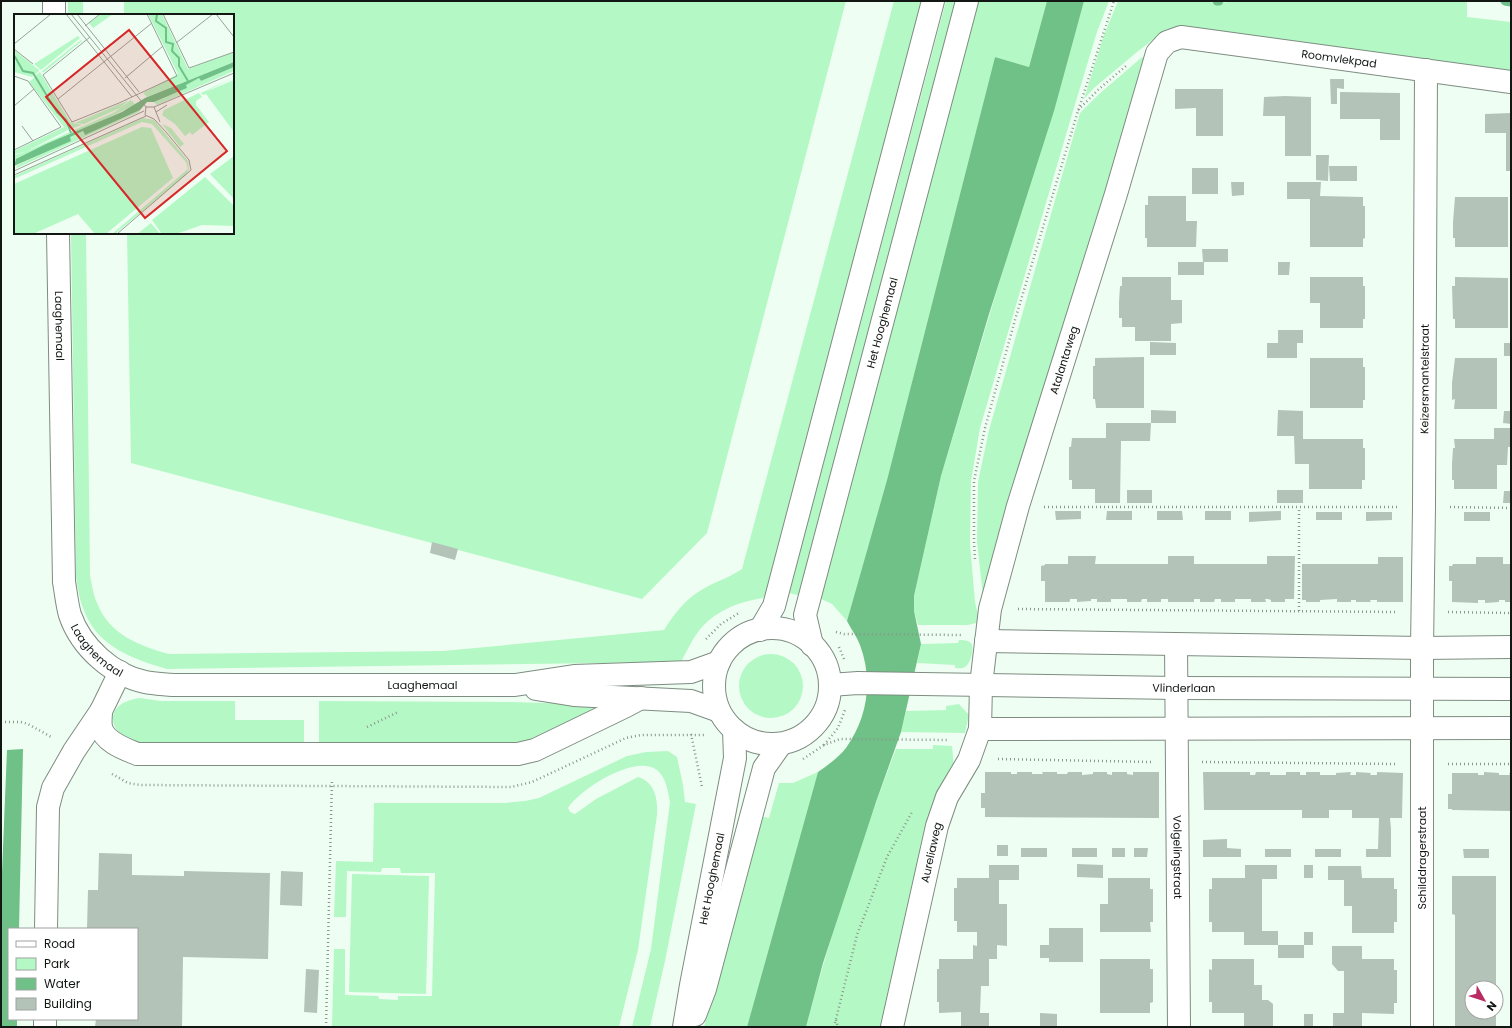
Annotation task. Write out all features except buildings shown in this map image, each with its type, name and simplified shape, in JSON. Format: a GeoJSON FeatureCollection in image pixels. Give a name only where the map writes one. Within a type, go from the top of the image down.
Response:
{"type":"FeatureCollection","features":[{"type":"Feature","properties":{"kind":"street"},"geometry":{"type":"LineString","coordinates":[[54,1],[54,14]]}},
{"type":"Feature","properties":{"kind":"street"},"geometry":{"type":"LineString","coordinates":[[760,630],[774,606],[933,1]]}},
{"type":"Feature","properties":{"kind":"street","name":"Het Hooghemaal"},"geometry":{"type":"LineString","coordinates":[[812,645],[805,615],[967,1]]}},
{"type":"Feature","properties":{"kind":"street","name":"Roomvlekpad"},"geometry":{"type":"LineString","coordinates":[[1162,48],[1181,37],[1511,82]]}},
{"type":"Feature","properties":{"kind":"street","name":"Atalantaweg"},"geometry":{"type":"LineString","coordinates":[[981,684],[990,609],[1018,506],[1162,48]]}},
{"type":"Feature","properties":{"kind":"street","name":"Keizersmantelstraat"},"geometry":{"type":"LineString","coordinates":[[1423,688],[1426,70]]}},
{"type":"Feature","properties":{"kind":"street","name":"Laaghemaal"},"geometry":{"type":"LineString","coordinates":[[58,234],[64,582],[70,615],[82,639],[97,656],[120,672],[144,682],[173,685],[515,685],[574,676],[691,672],[720,662]]}},
{"type":"Feature","properties":{"kind":"street"},"geometry":{"type":"LineString","coordinates":[[774,629],[788,631],[801,636],[812,645],[820,653],[829,674],[846,684],[828,702],[821,717],[811,730],[797,739],[781,744],[764,744],[748,739],[734,730],[725,721],[715,699],[715,674],[727,651],[736,641],[748,634],[760,630],[774,629]]}},
{"type":"Feature","properties":{"kind":"street"},"geometry":{"type":"LineString","coordinates":[[986,641],[1422,648],[1511,647]]}},
{"type":"Feature","properties":{"kind":"street","name":"Volgelingstraat"},"geometry":{"type":"LineString","coordinates":[[1176,644],[1179,1027]]}},
{"type":"Feature","properties":{"kind":"street"},"geometry":{"type":"LineString","coordinates":[[46,928],[48,807],[53,788],[74,751],[101,711],[120,672]]}},
{"type":"Feature","properties":{"kind":"street","name":"Vlinderlaan"},"geometry":{"type":"LineString","coordinates":[[846,684],[981,684],[1176,688],[1511,689]]}},
{"type":"Feature","properties":{"kind":"street","name":"Aureliaweg"},"geometry":{"type":"LineString","coordinates":[[892,1027],[937,826],[947,797],[969,760],[980,728],[981,684]]}},
{"type":"Feature","properties":{"kind":"street","name":"Laaghemaal"},"geometry":{"type":"LineString","coordinates":[[515,685],[574,694],[691,701],[719,710]]}},
{"type":"Feature","properties":{"kind":"street","name":"Schilddragerstraat"},"geometry":{"type":"LineString","coordinates":[[1422,1027],[1423,688]]}},
{"type":"Feature","properties":{"kind":"street"},"geometry":{"type":"LineString","coordinates":[[101,711],[101,728],[109,739],[123,748],[137,754],[518,754],[535,750],[641,698]]}},
{"type":"Feature","properties":{"kind":"street"},"geometry":{"type":"LineString","coordinates":[[980,728],[1511,728]]}},
{"type":"Feature","properties":{"kind":"street","name":"Het Hooghemaal"},"geometry":{"type":"LineString","coordinates":[[684,1027],[734,758],[734,730]]}},
{"type":"Feature","properties":{"kind":"street","name":"Het Hooghemaal"},"geometry":{"type":"LineString","coordinates":[[690,1027],[705,989],[764,768],[781,744]]}},
{"type":"Feature","properties":{"kind":"path"},"geometry":{"type":"LineString","coordinates":[[976,564],[974,542],[974,481],[985,428],[1015,320],[1078,110],[1102,33],[1114,1]]}},
{"type":"Feature","properties":{"kind":"path"},"geometry":{"type":"LineString","coordinates":[[1078,110],[1099,89],[1140,54],[1162,48]]}},
{"type":"Feature","properties":{"kind":"path"},"geometry":{"type":"LineString","coordinates":[[1018,506],[1511,508]]}},
{"type":"Feature","properties":{"kind":"path"},"geometry":{"type":"LineString","coordinates":[[1298,611],[1299,508]]}},
{"type":"Feature","properties":{"kind":"path"},"geometry":{"type":"LineString","coordinates":[[691,672],[697,653],[707,637],[720,624],[737,614],[755,608],[774,606]]}},
{"type":"Feature","properties":{"kind":"path"},"geometry":{"type":"LineString","coordinates":[[990,609],[1511,613]]}},
{"type":"Feature","properties":{"kind":"path"},"geometry":{"type":"LineString","coordinates":[[844,634],[962,635]]}},
{"type":"Feature","properties":{"kind":"path"},"geometry":{"type":"LineString","coordinates":[[838,646],[846,664],[847,706],[838,728],[824,745],[840,739],[937,740]]}},
{"type":"Feature","properties":{"kind":"path"},"geometry":{"type":"LineString","coordinates":[[691,701],[696,719],[706,735]]}},
{"type":"Feature","properties":{"kind":"path"},"geometry":{"type":"LineString","coordinates":[[366,728],[400,712]]}},
{"type":"Feature","properties":{"kind":"path"},"geometry":{"type":"LineString","coordinates":[[969,760],[1006,759],[1177,762],[1511,764]]}},
{"type":"Feature","properties":{"kind":"path"},"geometry":{"type":"LineString","coordinates":[[326,1027],[332,774]]}},
{"type":"Feature","properties":{"kind":"path"},"geometry":{"type":"LineString","coordinates":[[834,1027],[857,935],[887,857],[913,812]]}},
{"type":"Feature","properties":{"kind":"path"},"geometry":{"type":"LineString","coordinates":[[836,1020],[838,1027]]}},
{"type":"Feature","properties":{"kind":"green space"},"geometry":{"type":"Polygon","coordinates":[[[68,1],[83,1],[83,14],[68,14],[68,1]]]}},
{"type":"Feature","properties":{"kind":"green space"},"geometry":{"type":"Polygon","coordinates":[[[124,1],[846,1],[707,533],[642,599],[131,463],[127,234],[234,234],[234,14],[124,14],[124,1]]]}},
{"type":"Feature","properties":{"kind":"green space"},"geometry":{"type":"Polygon","coordinates":[[[894,1],[923,1],[768,590],[763,598],[746,601],[730,607],[708,621],[690,644],[681,662],[167,669],[141,661],[117,649],[97,632],[89,621],[83,608],[76,578],[71,234],[86,234],[90,576],[94,596],[102,614],[117,631],[136,643],[169,654],[443,651],[664,630],[676,612],[691,597],[708,586],[742,569],[894,1]]]}},
{"type":"Feature","properties":{"kind":"green space"},"geometry":{"type":"Polygon","coordinates":[[[946,1],[959,1],[802,596],[789,593],[946,1]]]}},
{"type":"Feature","properties":{"kind":"green space"},"geometry":{"type":"Polygon","coordinates":[[[976,1],[1047,1],[1029,67],[995,57],[887,480],[847,621],[832,604],[819,598],[976,1]]]}},
{"type":"Feature","properties":{"kind":"green space"},"geometry":{"type":"Polygon","coordinates":[[[1084,1],[1109,1],[1097,32],[1073,111],[980,428],[971,481],[970,543],[975,602],[978,615],[976,623],[968,625],[918,625],[914,611],[914,596],[941,476],[1084,1]]]}},
{"type":"Feature","properties":{"kind":"green space"},"geometry":{"type":"Polygon","coordinates":[[[1118,1],[1206,1],[1217,4],[1233,1],[1467,1],[1467,17],[1511,22],[1511,72],[1179,27],[1167,29],[1094,88],[1084,99],[1104,35],[1118,1]]]}},
{"type":"Feature","properties":{"kind":"green space"},"geometry":{"type":"Polygon","coordinates":[[[1147,55],[983,596],[977,542],[978,482],[989,430],[1080,113],[1098,95],[1141,58],[1147,55]]]}},
{"type":"Feature","properties":{"kind":"green space"},"geometry":{"type":"Polygon","coordinates":[[[959,640],[968,641],[972,646],[969,663],[965,667],[955,668],[955,665],[917,663],[921,644],[958,643],[959,640]]]}},
{"type":"Feature","properties":{"kind":"green space"},"geometry":{"type":"Polygon","coordinates":[[[771,654],[789,660],[797,668],[803,686],[797,704],[789,712],[771,718],[753,712],[745,704],[739,686],[745,668],[753,660],[771,654]]]}},
{"type":"Feature","properties":{"kind":"green space"},"geometry":{"type":"Polygon","coordinates":[[[140,698],[161,701],[235,701],[235,720],[304,720],[304,743],[143,744],[131,741],[122,735],[116,728],[113,721],[114,713],[119,706],[127,701],[140,698]]]}},
{"type":"Feature","properties":{"kind":"green space"},"geometry":{"type":"Polygon","coordinates":[[[319,701],[513,702],[606,705],[606,707],[522,744],[319,744],[319,701]]]}},
{"type":"Feature","properties":{"kind":"green space"},"geometry":{"type":"Polygon","coordinates":[[[959,704],[969,715],[965,733],[901,732],[906,711],[946,710],[946,706],[959,704]]]}},
{"type":"Feature","properties":{"kind":"green space"},"geometry":{"type":"Polygon","coordinates":[[[933,745],[952,746],[954,767],[886,1027],[806,1027],[847,887],[896,749],[933,749],[933,745]]]}},
{"type":"Feature","properties":{"kind":"green space"},"geometry":{"type":"Polygon","coordinates":[[[668,751],[677,757],[685,802],[696,804],[665,961],[650,1027],[632,1027],[651,949],[670,802],[666,783],[660,773],[651,767],[639,766],[612,774],[598,782],[585,791],[568,808],[570,812],[575,814],[596,799],[638,777],[644,779],[652,787],[656,797],[657,815],[638,950],[619,1027],[332,1027],[334,949],[345,949],[345,995],[378,996],[379,999],[398,1000],[398,996],[432,996],[435,873],[401,873],[400,868],[382,868],[381,872],[347,871],[346,917],[334,917],[336,861],[373,862],[374,803],[504,803],[525,801],[539,798],[627,756],[646,752],[668,751]]]}},
{"type":"Feature","properties":{"kind":"green space"},"geometry":{"type":"Polygon","coordinates":[[[818,772],[747,1027],[704,1027],[759,816],[769,818],[779,783],[793,783],[818,772]]]}},
{"type":"Feature","properties":{"kind":"green space"},"geometry":{"type":"Polygon","coordinates":[[[352,874],[429,876],[426,994],[349,992],[352,874]]]}},
{"type":"Feature","properties":{"kind":"water"},"geometry":{"type":"Polygon","coordinates":[[[1047,1],[1084,1],[1054,111],[989,314],[941,476],[914,596],[914,611],[921,644],[901,732],[876,802],[823,963],[806,1027],[747,1027],[818,772],[837,758],[846,748],[864,711],[867,685],[864,658],[859,642],[847,621],[887,480],[995,57],[1029,67],[1047,1]]]}},
{"type":"Feature","properties":{"kind":"water"},"geometry":{"type":"Polygon","coordinates":[[[23,749],[19,928],[8,928],[8,1020],[17,1020],[17,1027],[1,1027],[1,897],[7,750],[23,749]]]}},
{"type":"Feature","properties":{"kind":"waterway"},"geometry":{"type":"LineString","coordinates":[[1505,1],[1511,2]]}}]}
